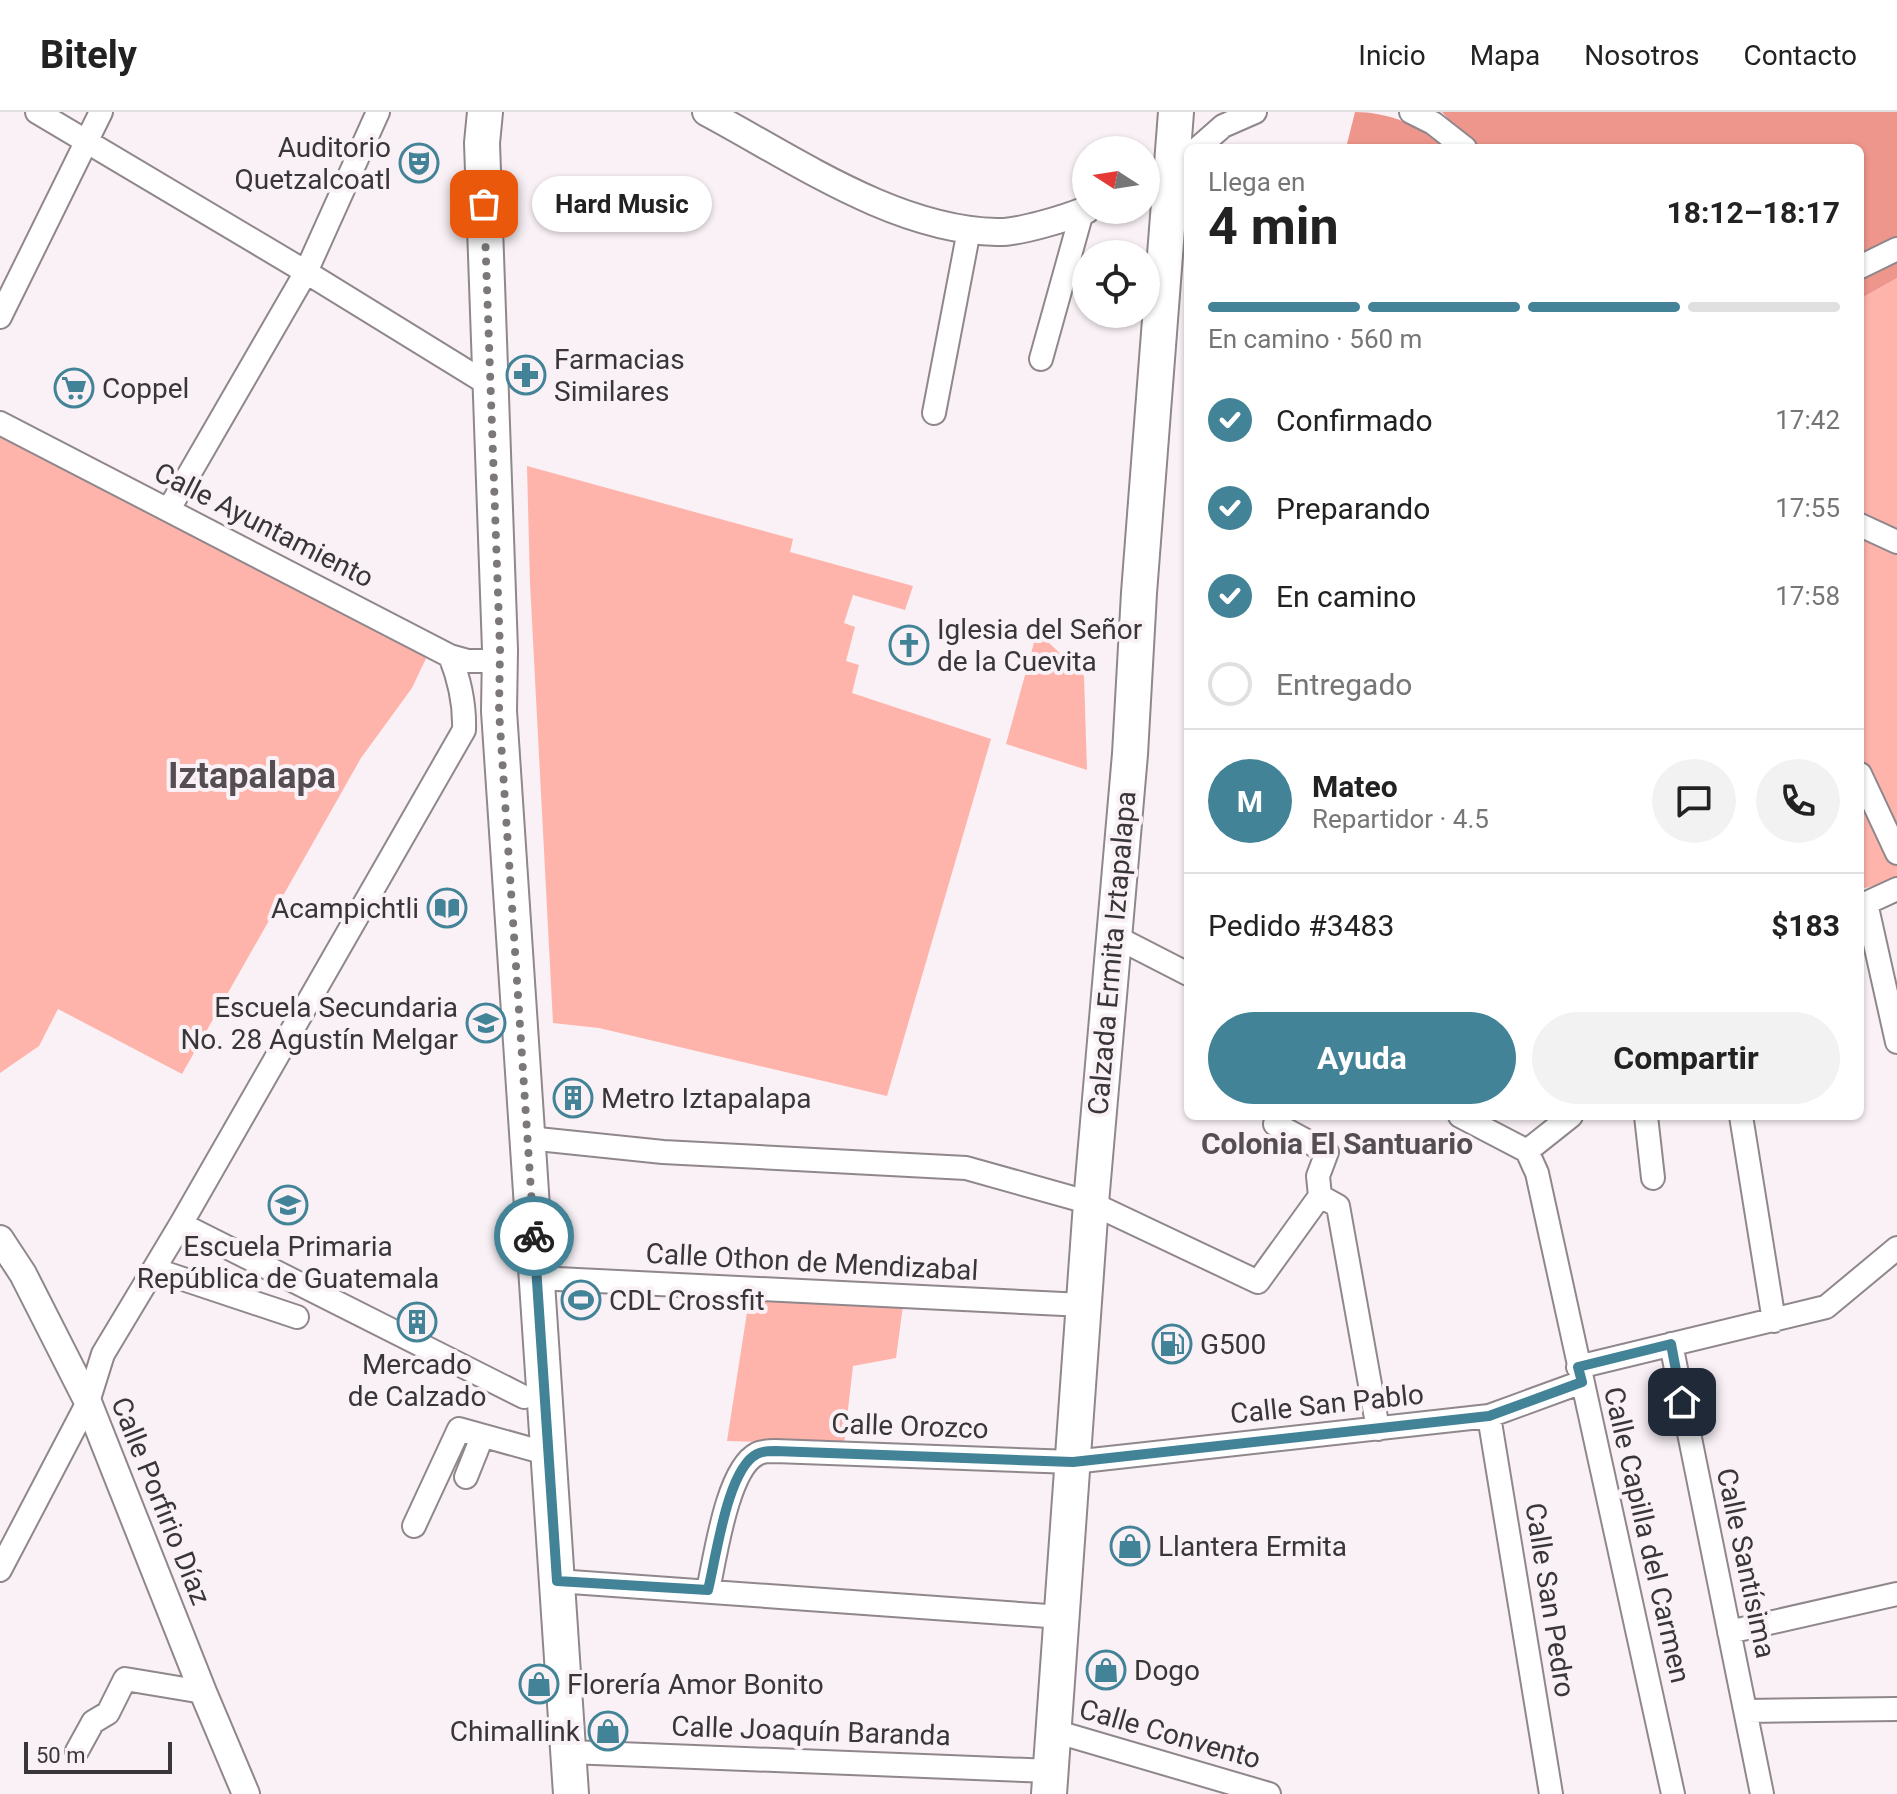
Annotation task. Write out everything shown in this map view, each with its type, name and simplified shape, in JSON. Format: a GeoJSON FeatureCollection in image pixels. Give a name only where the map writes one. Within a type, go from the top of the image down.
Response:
{"type":"FeatureCollection","features":[{"type":"Feature","properties":{"kind":"main road"},"geometry":{"type":"LineString","coordinates":[[485,112],[482,143],[500,650],[499,711],[571,1794]]}},
{"type":"Feature","properties":{"kind":"main road","name":"Calzada Ermita Iztapalapa"},"geometry":{"type":"LineString","coordinates":[[1050,1782],[1091,1203],[1130,754],[1169,170],[1176,112]]}},
{"type":"Feature","properties":{"kind":"street"},"geometry":{"type":"LineString","coordinates":[[37,112],[491,386]]}},
{"type":"Feature","properties":{"kind":"street"},"geometry":{"type":"LineString","coordinates":[[0,317],[101,112]]}},
{"type":"Feature","properties":{"kind":"street"},"geometry":{"type":"LineString","coordinates":[[169,509],[306,272],[378,112]]}},
{"type":"Feature","properties":{"kind":"street"},"geometry":{"type":"LineString","coordinates":[[706,112],[858,194],[912,217],[969,230],[1001,232],[1072,214]]}},
{"type":"Feature","properties":{"kind":"street"},"geometry":{"type":"LineString","coordinates":[[1203,144],[1223,126],[1255,112]]}},
{"type":"Feature","properties":{"kind":"street"},"geometry":{"type":"LineString","coordinates":[[1411,112],[1433,123],[1460,144]]}},
{"type":"Feature","properties":{"kind":"street"},"geometry":{"type":"LineString","coordinates":[[1041,359],[1080,224]]}},
{"type":"Feature","properties":{"kind":"street"},"geometry":{"type":"LineString","coordinates":[[934,413],[969,230]]}},
{"type":"Feature","properties":{"kind":"street"},"geometry":{"type":"LineString","coordinates":[[1864,265],[1897,249]]}},
{"type":"Feature","properties":{"kind":"street","name":"Calle Ayuntamiento"},"geometry":{"type":"LineString","coordinates":[[0,423],[450,656],[468,661],[492,661],[500,650]]}},
{"type":"Feature","properties":{"kind":"street"},"geometry":{"type":"LineString","coordinates":[[1864,527],[1897,542]]}},
{"type":"Feature","properties":{"kind":"street"},"geometry":{"type":"LineString","coordinates":[[99,1374],[109,1370],[165,1273],[186,1228],[464,730],[465,710],[460,680],[450,656]]}},
{"type":"Feature","properties":{"kind":"street"},"geometry":{"type":"LineString","coordinates":[[0,1570],[88,1402],[103,1354],[186,1228],[477,737],[499,711]]}},
{"type":"Feature","properties":{"kind":"street"},"geometry":{"type":"LineString","coordinates":[[1864,783],[1897,853]]}},
{"type":"Feature","properties":{"kind":"street"},"geometry":{"type":"LineString","coordinates":[[1864,904],[1897,889]]}},
{"type":"Feature","properties":{"kind":"street"},"geometry":{"type":"LineString","coordinates":[[1864,908],[1897,1042]]}},
{"type":"Feature","properties":{"kind":"street"},"geometry":{"type":"LineString","coordinates":[[1112,935],[1184,972]]}},
{"type":"Feature","properties":{"kind":"street"},"geometry":{"type":"LineString","coordinates":[[1468,1120],[1527,1151],[1566,1120]]}},
{"type":"Feature","properties":{"kind":"street"},"geometry":{"type":"LineString","coordinates":[[1646,1120],[1653,1178]]}},
{"type":"Feature","properties":{"kind":"street"},"geometry":{"type":"LineString","coordinates":[[1742,1120],[1774,1321]]}},
{"type":"Feature","properties":{"kind":"street"},"geometry":{"type":"LineString","coordinates":[[528,1138],[663,1152],[966,1168],[1091,1203],[1258,1282],[1320,1196],[1318,1176],[1327,1152],[1275,1124]]}},
{"type":"Feature","properties":{"kind":"street","name":"Calle Capilla del Carmen"},"geometry":{"type":"LineString","coordinates":[[1527,1151],[1537,1173],[1673,1794]]}},
{"type":"Feature","properties":{"kind":"street"},"geometry":{"type":"LineString","coordinates":[[1320,1196],[1338,1206],[1378,1429]]}},
{"type":"Feature","properties":{"kind":"street"},"geometry":{"type":"LineString","coordinates":[[186,1228],[524,1397]]}},
{"type":"Feature","properties":{"kind":"street","name":"Calle Porfirio Díaz"},"geometry":{"type":"LineString","coordinates":[[0,1239],[37,1300],[88,1402],[246,1794]]}},
{"type":"Feature","properties":{"kind":"street","name":"Calle San Pablo"},"geometry":{"type":"LineString","coordinates":[[1073,1462],[1489,1416],[1580,1374],[1671,1344],[1826,1307],[1897,1248]]}},
{"type":"Feature","properties":{"kind":"street"},"geometry":{"type":"LineString","coordinates":[[165,1273],[297,1317]]}},
{"type":"Feature","properties":{"kind":"street","name":"Calle Othon de Mendizabal"},"geometry":{"type":"LineString","coordinates":[[537,1278],[1084,1305]]}},
{"type":"Feature","properties":{"kind":"street","name":"Calle Santísima"},"geometry":{"type":"LineString","coordinates":[[1671,1344],[1762,1794]]}},
{"type":"Feature","properties":{"kind":"street","name":"Calle San Pedro"},"geometry":{"type":"LineString","coordinates":[[1489,1416],[1551,1794]]}},
{"type":"Feature","properties":{"kind":"street"},"geometry":{"type":"LineString","coordinates":[[414,1526],[459,1429],[549,1454]]}},
{"type":"Feature","properties":{"kind":"street"},"geometry":{"type":"LineString","coordinates":[[466,1477],[482,1437]]}},
{"type":"Feature","properties":{"kind":"street","name":"Calle Orozco"},"geometry":{"type":"LineString","coordinates":[[708,1590],[729,1501],[739,1475],[758,1452],[1073,1462]]}},
{"type":"Feature","properties":{"kind":"street"},"geometry":{"type":"LineString","coordinates":[[557,1581],[1062,1617]]}},
{"type":"Feature","properties":{"kind":"street"},"geometry":{"type":"LineString","coordinates":[[1729,1632],[1897,1594]]}},
{"type":"Feature","properties":{"kind":"street"},"geometry":{"type":"LineString","coordinates":[[77,1751],[93,1722],[108,1713],[125,1679],[203,1692]]}},
{"type":"Feature","properties":{"kind":"street"},"geometry":{"type":"LineString","coordinates":[[1746,1711],[1897,1709]]}},
{"type":"Feature","properties":{"kind":"street","name":"Calle Convento"},"geometry":{"type":"LineString","coordinates":[[1054,1731],[1269,1794]]}},
{"type":"Feature","properties":{"kind":"street","name":"Calle Joaquín Baranda"},"geometry":{"type":"LineString","coordinates":[[569,1752],[1050,1782]]}},
{"type":"Feature","properties":{"kind":"shaded area"},"geometry":{"type":"Polygon","coordinates":[[[1355,112],[1404,121],[1441,144],[1347,144],[1355,112]]]}},
{"type":"Feature","properties":{"kind":"shaded area"},"geometry":{"type":"Polygon","coordinates":[[[1442,112],[1897,112],[1897,278],[1864,297],[1864,144],[1471,144],[1442,112]]]}},
{"type":"Feature","properties":{"kind":"shaded area"},"geometry":{"type":"Polygon","coordinates":[[[1897,278],[1897,881],[1864,888],[1864,297],[1897,278]]]}},
{"type":"Feature","properties":{"kind":"shaded area"},"geometry":{"type":"Polygon","coordinates":[[[0,430],[430,650],[412,688],[361,758],[182,1074],[58,1009],[39,1046],[0,1073],[0,430]]]}},
{"type":"Feature","properties":{"kind":"shaded area"},"geometry":{"type":"Polygon","coordinates":[[[527,466],[793,539],[790,552],[913,586],[905,610],[853,595],[844,623],[855,627],[846,661],[859,665],[852,693],[991,739],[887,1096],[599,1028],[553,1023],[530,583],[527,466]]]}},
{"type":"Feature","properties":{"kind":"shaded area"},"geometry":{"type":"Polygon","coordinates":[[[1035,639],[1048,642],[1084,676],[1087,770],[1006,744],[1035,639]]]}},
{"type":"Feature","properties":{"kind":"shaded area"},"geometry":{"type":"Polygon","coordinates":[[[750,1293],[904,1298],[896,1358],[853,1366],[844,1444],[727,1441],[750,1293]]]}},
{"type":"Feature","properties":{"kind":"way so far"},"geometry":{"type":"LineString","coordinates":[[484,204],[500,650],[499,711],[534,1236]]}},
{"type":"Feature","properties":{"kind":"place","name":"Auditorio Quetzalcoatl"},"geometry":{"type":"Point","coordinates":[419,163]}},
{"type":"Feature","properties":{"kind":"place","name":"Hard Music"},"geometry":{"type":"Point","coordinates":[484,204]}},
{"type":"Feature","properties":{"kind":"place","name":"Farmacias Similares"},"geometry":{"type":"Point","coordinates":[526,375]}},
{"type":"Feature","properties":{"kind":"place","name":"Coppel"},"geometry":{"type":"Point","coordinates":[74,388]}},
{"type":"Feature","properties":{"kind":"place","name":"Iglesia del Señor de la Cuevita"},"geometry":{"type":"Point","coordinates":[909,645]}},
{"type":"Feature","properties":{"kind":"place","name":"Acampichtli"},"geometry":{"type":"Point","coordinates":[447,908]}},
{"type":"Feature","properties":{"kind":"place","name":"Escuela Secundaria No. 28 Agustín Melgar"},"geometry":{"type":"Point","coordinates":[486,1023]}},
{"type":"Feature","properties":{"kind":"place","name":"Metro Iztapalapa"},"geometry":{"type":"Point","coordinates":[573,1098]}},
{"type":"Feature","properties":{"kind":"place","name":"Escuela Primaria República de Guatemala"},"geometry":{"type":"Point","coordinates":[288,1205]}},
{"type":"Feature","properties":{"kind":"place","name":"CDL Crossfit"},"geometry":{"type":"Point","coordinates":[581,1300]}},
{"type":"Feature","properties":{"kind":"place","name":"Mercado de Calzado"},"geometry":{"type":"Point","coordinates":[417,1322]}},
{"type":"Feature","properties":{"kind":"place","name":"G500"},"geometry":{"type":"Point","coordinates":[1172,1344]}},
{"type":"Feature","properties":{"kind":"place","name":"Llantera Ermita"},"geometry":{"type":"Point","coordinates":[1130,1546]}},
{"type":"Feature","properties":{"kind":"place","name":"Dogo"},"geometry":{"type":"Point","coordinates":[1106,1670]}},
{"type":"Feature","properties":{"kind":"place","name":"Florería Amor Bonito"},"geometry":{"type":"Point","coordinates":[539,1684]}},
{"type":"Feature","properties":{"kind":"place","name":"Chimallink"},"geometry":{"type":"Point","coordinates":[608,1731]}},
{"type":"Feature","properties":{"kind":"district","name":"Iztapalapa"},"geometry":{"type":"Point","coordinates":[252,776]}},
{"type":"Feature","properties":{"kind":"district","name":"Colonia El Santuario"},"geometry":{"type":"Point","coordinates":[1337,1143]}},
{"type":"Feature","properties":{"kind":"route"},"geometry":{"type":"LineString","coordinates":[[534,1236],[557,1581],[708,1590],[729,1501],[739,1475],[758,1452],[1073,1462],[1489,1416],[1582,1382],[1578,1367],[1671,1344],[1682,1402]]}}]}
